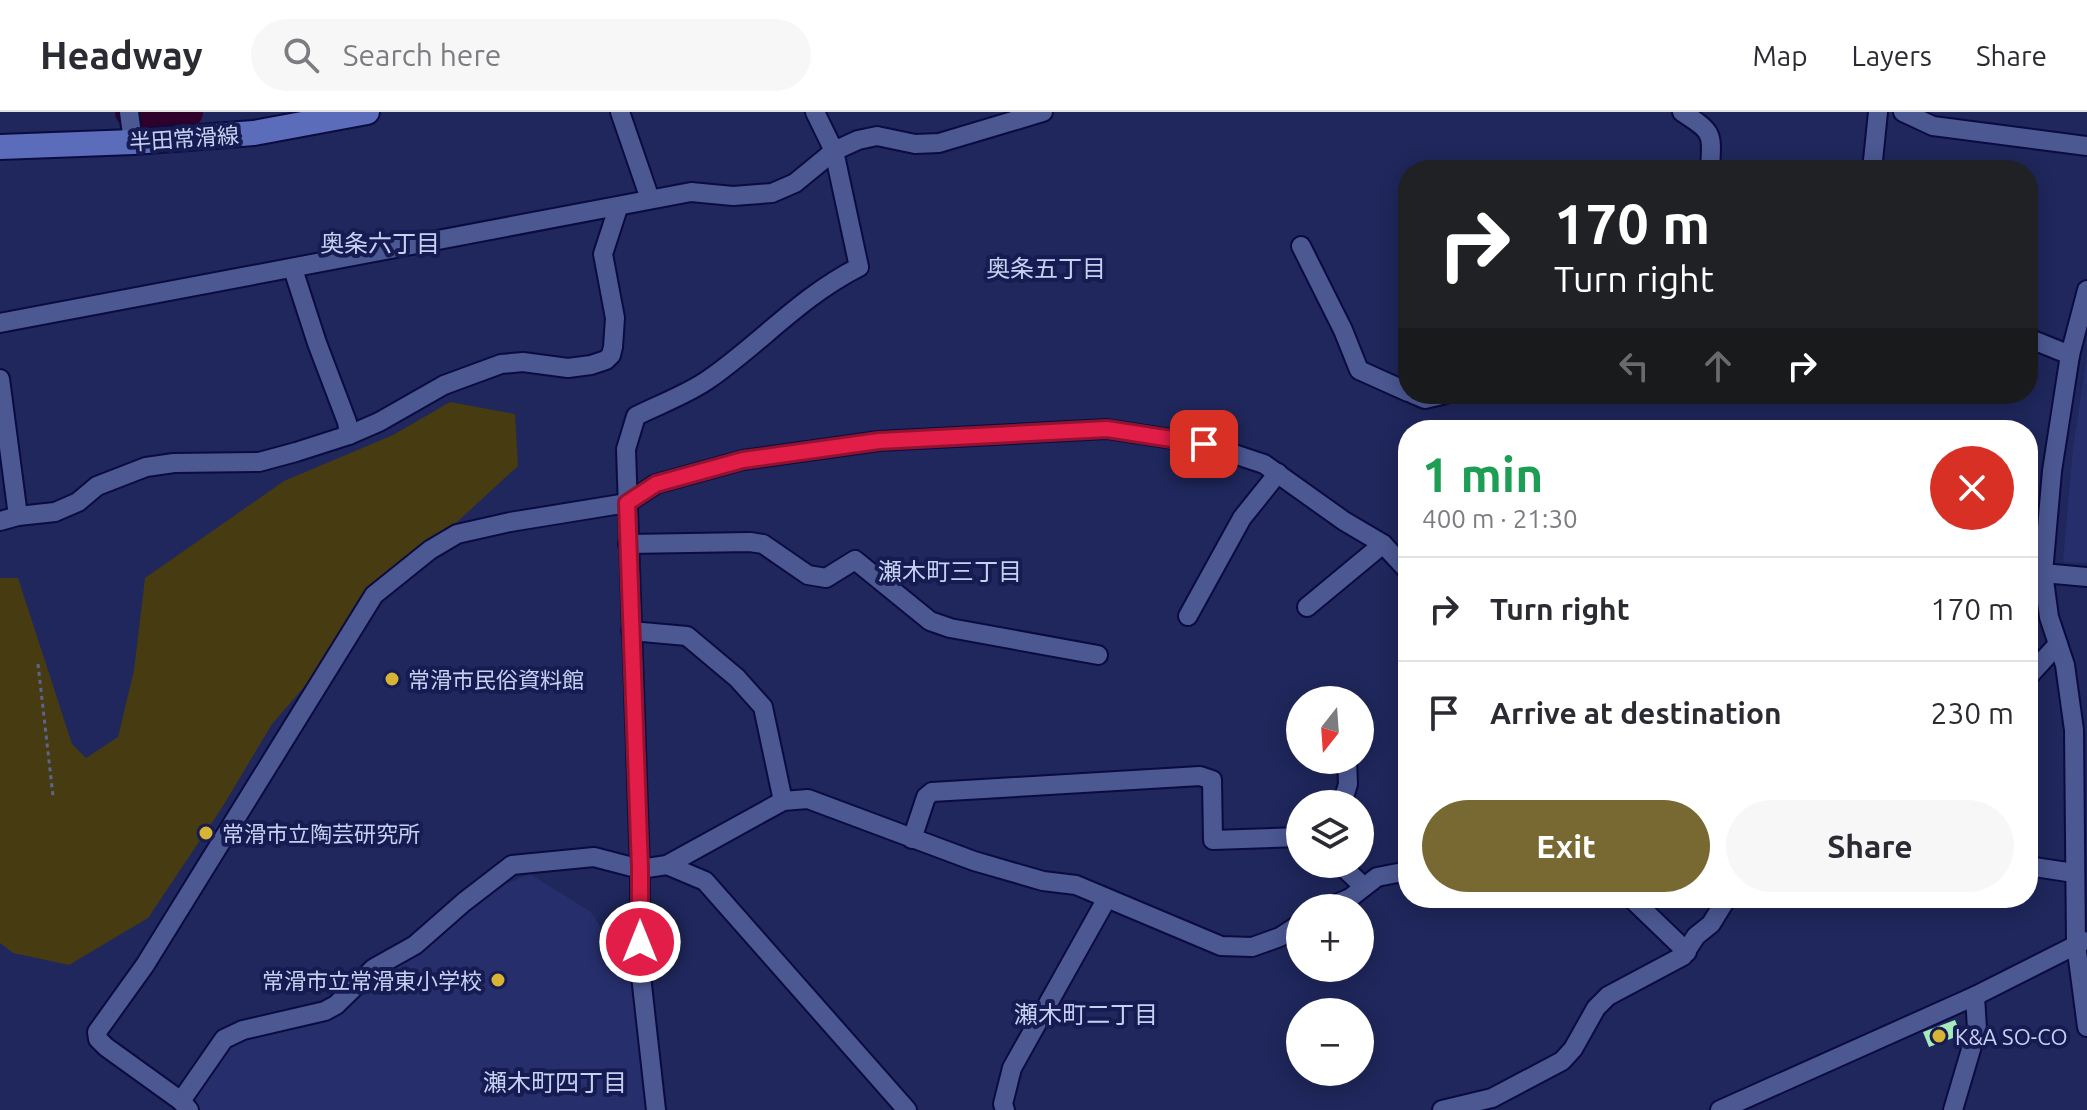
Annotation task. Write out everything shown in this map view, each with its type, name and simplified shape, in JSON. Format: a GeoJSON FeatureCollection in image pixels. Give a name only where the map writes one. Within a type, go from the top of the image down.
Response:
{"type":"FeatureCollection","features":[{"type":"Feature","properties":{"kind":"main road","name":"半田常滑線"},"geometry":{"type":"LineString","coordinates":[[0,147],[254,133],[367,112]]}},
{"type":"Feature","properties":{"kind":"street"},"geometry":{"type":"LineString","coordinates":[[620,112],[650,199]]}},
{"type":"Feature","properties":{"kind":"street"},"geometry":{"type":"LineString","coordinates":[[656,1110],[640,967],[640,869],[626,449],[636,416],[706,382],[790,311],[832,281],[859,267],[834,151],[815,112]]}},
{"type":"Feature","properties":{"kind":"street"},"geometry":{"type":"LineString","coordinates":[[0,323],[691,192],[733,196],[772,193],[795,183],[834,151],[858,140],[877,136],[915,144],[939,143],[1043,112]]}},
{"type":"Feature","properties":{"kind":"street"},"geometry":{"type":"LineString","coordinates":[[1682,112],[1706,128],[1712,138],[1711,160]]}},
{"type":"Feature","properties":{"kind":"street"},"geometry":{"type":"LineString","coordinates":[[1873,160],[1878,112]]}},
{"type":"Feature","properties":{"kind":"street"},"geometry":{"type":"LineString","coordinates":[[1903,112],[2087,146]]}},
{"type":"Feature","properties":{"kind":"street"},"geometry":{"type":"LineString","coordinates":[[128,114],[133,142]]}},
{"type":"Feature","properties":{"kind":"street"},"geometry":{"type":"LineString","coordinates":[[0,521],[55,512],[78,502],[97,486],[146,467],[174,463],[259,462],[349,435],[379,422],[444,385],[501,364],[523,362],[568,368],[606,360],[613,347],[615,318],[603,254],[618,208]]}},
{"type":"Feature","properties":{"kind":"street"},"geometry":{"type":"LineString","coordinates":[[1301,246],[1343,330],[1359,370],[1398,388]]}},
{"type":"Feature","properties":{"kind":"street"},"geometry":{"type":"LineString","coordinates":[[293,269],[349,435]]}},
{"type":"Feature","properties":{"kind":"street"},"geometry":{"type":"LineString","coordinates":[[2087,290],[2070,355],[2039,561],[2049,617],[2065,665],[2074,730],[2074,873],[2087,1027]]}},
{"type":"Feature","properties":{"kind":"street"},"geometry":{"type":"LineString","coordinates":[[2038,342],[2070,355]]}},
{"type":"Feature","properties":{"kind":"street"},"geometry":{"type":"LineString","coordinates":[[0,379],[18,516]]}},
{"type":"Feature","properties":{"kind":"street"},"geometry":{"type":"LineString","coordinates":[[1286,932],[1265,943],[1233,948],[1188,933],[1076,885],[1043,881],[987,865],[808,799],[783,801],[667,865],[640,869],[594,857],[512,865],[415,945],[374,968],[336,1005],[325,1011],[243,1030],[224,1039],[185,1105],[106,1047],[98,1039],[97,1032],[145,965],[374,595],[430,550],[457,534],[524,519],[627,503],[656,484],[743,460],[879,441],[1107,429],[1204,444],[1264,464],[1344,521],[1383,544],[1398,560]]}},
{"type":"Feature","properties":{"kind":"street"},"geometry":{"type":"LineString","coordinates":[[1188,616],[1242,518],[1278,473]]}},
{"type":"Feature","properties":{"kind":"street"},"geometry":{"type":"LineString","coordinates":[[628,544],[763,544],[808,575],[826,578],[855,560],[930,621],[950,628],[1098,655]]}},
{"type":"Feature","properties":{"kind":"street"},"geometry":{"type":"LineString","coordinates":[[1307,607],[1383,544]]}},
{"type":"Feature","properties":{"kind":"street"},"geometry":{"type":"LineString","coordinates":[[2039,561],[2087,577]]}},
{"type":"Feature","properties":{"kind":"street"},"geometry":{"type":"LineString","coordinates":[[631,631],[687,636],[737,678],[763,707],[783,801]]}},
{"type":"Feature","properties":{"kind":"street"},"geometry":{"type":"LineString","coordinates":[[2038,666],[2058,644]]}},
{"type":"Feature","properties":{"kind":"street"},"geometry":{"type":"LineString","coordinates":[[912,839],[926,797],[932,792],[1200,776],[1212,780],[1213,840],[1286,837]]}},
{"type":"Feature","properties":{"kind":"street"},"geometry":{"type":"LineString","coordinates":[[667,865],[705,881],[907,1110]]}},
{"type":"Feature","properties":{"kind":"street"},"geometry":{"type":"LineString","coordinates":[[2038,868],[2074,873]]}},
{"type":"Feature","properties":{"kind":"street"},"geometry":{"type":"LineString","coordinates":[[1355,894],[1377,877],[1398,873]]}},
{"type":"Feature","properties":{"kind":"street"},"geometry":{"type":"LineString","coordinates":[[1355,878],[1364,887]]}},
{"type":"Feature","properties":{"kind":"street"},"geometry":{"type":"LineString","coordinates":[[1005,1110],[1003,1104],[1012,1068],[1106,900]]}},
{"type":"Feature","properties":{"kind":"street"},"geometry":{"type":"LineString","coordinates":[[1641,908],[1687,952]]}},
{"type":"Feature","properties":{"kind":"street"},"geometry":{"type":"LineString","coordinates":[[1442,1110],[1492,1098],[1554,1068],[1573,1049],[1596,1008],[1608,996],[1674,962],[1687,952],[1696,936],[1711,924],[1721,908]]}},
{"type":"Feature","properties":{"kind":"street"},"geometry":{"type":"LineString","coordinates":[[1720,1110],[1975,996],[2082,942]]}},
{"type":"Feature","properties":{"kind":"street"},"geometry":{"type":"LineString","coordinates":[[1953,1110],[1977,1029],[1975,996]]}},
{"type":"Feature","properties":{"kind":"path"},"geometry":{"type":"LineString","coordinates":[[38,664],[53,796]]}},
{"type":"Feature","properties":{"kind":"shaded area"},"geometry":{"type":"Polygon","coordinates":[[[2087,356],[2087,563],[2063,562],[2073,448],[2087,356]]]}},
{"type":"Feature","properties":{"kind":"shaded area"},"geometry":{"type":"Polygon","coordinates":[[[450,402],[515,414],[518,466],[409,566],[272,724],[223,806],[148,918],[69,965],[13,953],[0,943],[0,578],[18,578],[72,744],[86,758],[118,737],[134,670],[145,578],[284,481],[393,435],[450,402]]]}},
{"type":"Feature","properties":{"kind":"shaded area","name":"常滑市立常滑東小学校"},"geometry":{"type":"Polygon","coordinates":[[[530,874],[591,912],[643,993],[658,1110],[187,1110],[224,1039],[325,1011],[464,902],[530,874]]]}},
{"type":"Feature","properties":{"kind":"building"},"geometry":{"type":"Polygon","coordinates":[[[1955,1020],[1961,1035],[1929,1047],[1923,1032],[1955,1020]]]}},
{"type":"Feature","properties":{"kind":"waterway"},"geometry":{"type":"LineString","coordinates":[[131,112],[149,116],[187,112]]}},
{"type":"Feature","properties":{"kind":"place","name":"常滑市民俗資料館"},"geometry":{"type":"Point","coordinates":[392,679]}},
{"type":"Feature","properties":{"kind":"place","name":"常滑市立陶芸研究所"},"geometry":{"type":"Point","coordinates":[206,833]}},
{"type":"Feature","properties":{"kind":"place","name":"常滑市立常滑東小学校"},"geometry":{"type":"Point","coordinates":[498,980]}},
{"type":"Feature","properties":{"kind":"place","name":"K&A SO-CO"},"geometry":{"type":"Point","coordinates":[1939,1036]}},
{"type":"Feature","properties":{"kind":"district","name":"奥条六丁目"},"geometry":{"type":"Point","coordinates":[380,243]}},
{"type":"Feature","properties":{"kind":"district","name":"奥条五丁目"},"geometry":{"type":"Point","coordinates":[1046,268]}},
{"type":"Feature","properties":{"kind":"district","name":"瀬木町三丁目"},"geometry":{"type":"Point","coordinates":[950,571]}},
{"type":"Feature","properties":{"kind":"district","name":"瀬木町二丁目"},"geometry":{"type":"Point","coordinates":[1086,1014]}},
{"type":"Feature","properties":{"kind":"district","name":"瀬木町四丁目"},"geometry":{"type":"Point","coordinates":[555,1082]}},
{"type":"Feature","properties":{"kind":"route"},"geometry":{"type":"LineString","coordinates":[[640,942],[627,503],[656,484],[743,460],[879,441],[1107,429],[1204,444]]}}]}
